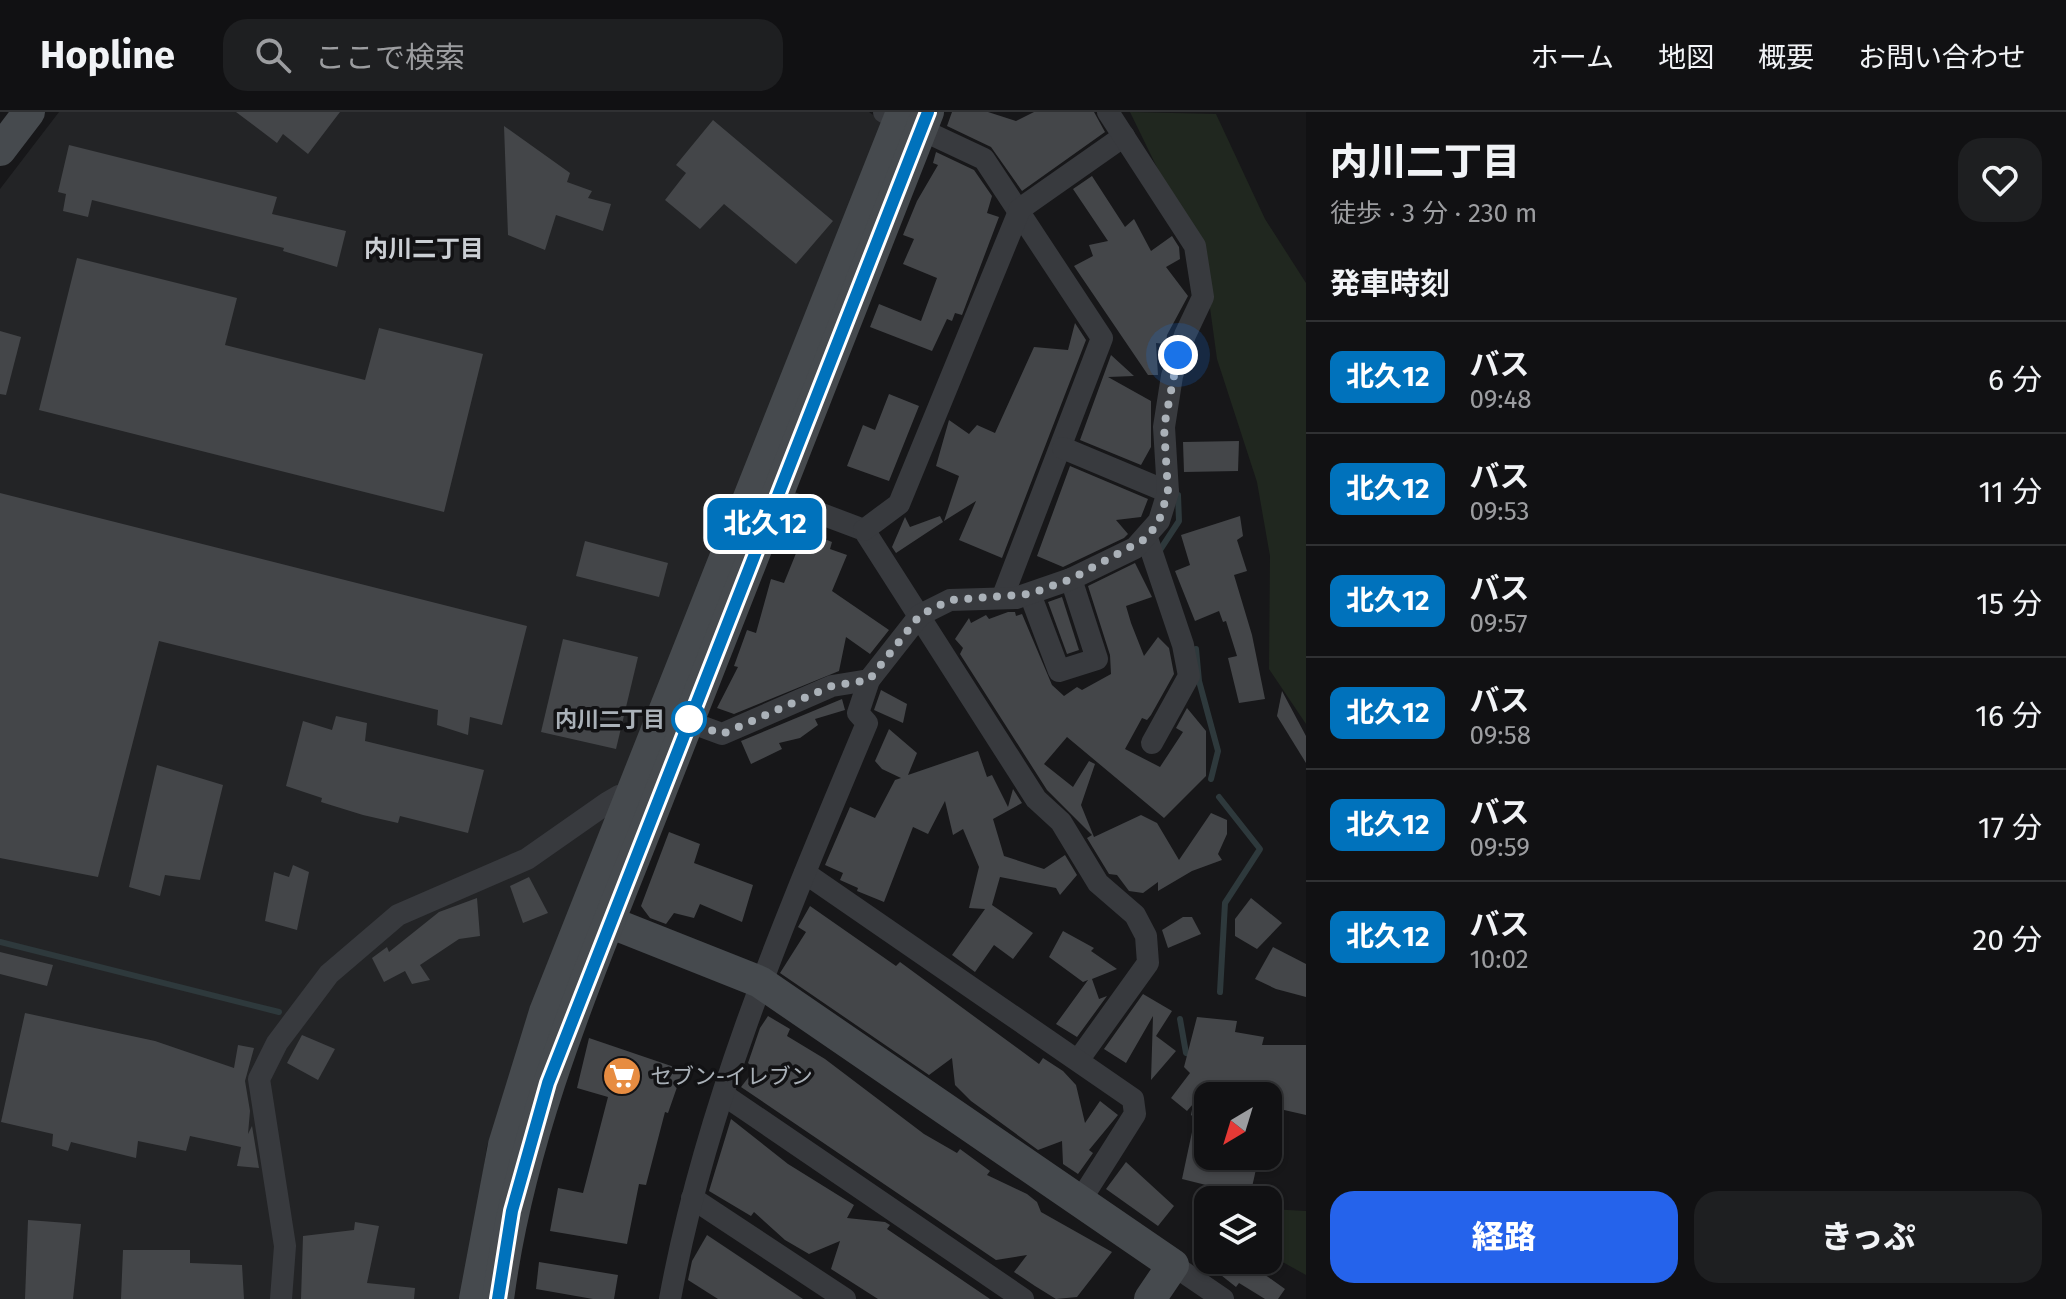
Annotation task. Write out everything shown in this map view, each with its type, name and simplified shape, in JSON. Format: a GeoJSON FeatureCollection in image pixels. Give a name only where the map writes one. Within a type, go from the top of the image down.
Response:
{"type":"FeatureCollection","features":[{"type":"Feature","properties":{"kind":"street"},"geometry":{"type":"LineString","coordinates":[[0,150],[29,112]]}},
{"type":"Feature","properties":{"kind":"street"},"geometry":{"type":"LineString","coordinates":[[670,1299],[692,1198],[760,982],[867,723],[858,713],[869,680],[920,615],[950,600],[1016,598],[1071,579],[1147,538],[1159,521],[1168,492],[1164,427],[1172,376],[1185,335],[1203,297],[1195,246],[1108,112]]}},
{"type":"Feature","properties":{"kind":"street"},"geometry":{"type":"LineString","coordinates":[[475,1299],[491,1201],[517,1092],[596,917],[676,717],[907,117],[984,159],[1020,209],[1102,338],[1063,448],[1003,596]]}},
{"type":"Feature","properties":{"kind":"street"},"geometry":{"type":"LineString","coordinates":[[864,530],[899,504],[1020,209],[1124,136]]}},
{"type":"Feature","properties":{"kind":"street"},"geometry":{"type":"LineString","coordinates":[[1063,448],[1168,492]]}},
{"type":"Feature","properties":{"kind":"street"},"geometry":{"type":"LineString","coordinates":[[765,492],[864,530],[1036,799],[1061,822],[1098,883],[1135,915],[1146,936],[1148,963],[1079,1059]]}},
{"type":"Feature","properties":{"kind":"street"},"geometry":{"type":"LineString","coordinates":[[1147,538],[1183,645],[1189,676],[1152,743]]}},
{"type":"Feature","properties":{"kind":"street"},"geometry":{"type":"LineString","coordinates":[[1030,594],[1059,671],[1097,659],[1071,579]]}},
{"type":"Feature","properties":{"kind":"street"},"geometry":{"type":"LineString","coordinates":[[676,717],[722,734],[832,686],[869,680]]}},
{"type":"Feature","properties":{"kind":"street"},"geometry":{"type":"LineString","coordinates":[[498,1299],[512,1211],[528,1145],[633,796],[676,717]]}},
{"type":"Feature","properties":{"kind":"street"},"geometry":{"type":"LineString","coordinates":[[281,1299],[285,1246],[280,1195],[259,1079],[285,1031],[329,974],[398,915],[527,859],[607,803],[619,796],[633,796]]}},
{"type":"Feature","properties":{"kind":"street"},"geometry":{"type":"LineString","coordinates":[[805,873],[1133,1099],[1135,1114],[1080,1201]]}},
{"type":"Feature","properties":{"kind":"street"},"geometry":{"type":"LineString","coordinates":[[596,917],[760,982],[1223,1299]]}},
{"type":"Feature","properties":{"kind":"street"},"geometry":{"type":"LineString","coordinates":[[724,1095],[1023,1299]]}},
{"type":"Feature","properties":{"kind":"street"},"geometry":{"type":"LineString","coordinates":[[692,1198],[845,1299]]}},
{"type":"Feature","properties":{"kind":"street"},"geometry":{"type":"LineString","coordinates":[[1150,1299],[1173,1265]]}},
{"type":"Feature","properties":{"kind":"shaded area"},"geometry":{"type":"Polygon","coordinates":[[[59,112],[869,112],[883,122],[487,1146],[464,1299],[0,1299],[0,189],[59,112]]]}},
{"type":"Feature","properties":{"kind":"shaded area"},"geometry":{"type":"Polygon","coordinates":[[[1130,112],[1216,114],[1265,219],[1306,283],[1306,724],[1269,669],[1270,556],[1257,482],[1217,359],[1204,264],[1130,112]]]}},
{"type":"Feature","properties":{"kind":"shaded area"},"geometry":{"type":"Polygon","coordinates":[[[1282,1210],[1306,1211],[1306,1275],[1282,1262],[1282,1210]]]}},
{"type":"Feature","properties":{"kind":"building"},"geometry":{"type":"Polygon","coordinates":[[[236,112],[340,112],[308,154],[283,134],[277,143],[236,112]]]}},
{"type":"Feature","properties":{"kind":"building"},"geometry":{"type":"Polygon","coordinates":[[[952,112],[988,112],[1016,121],[1034,112],[1094,112],[1105,132],[1022,191],[991,147],[947,126],[952,112]]]}},
{"type":"Feature","properties":{"kind":"building"},"geometry":{"type":"Polygon","coordinates":[[[713,120],[833,221],[796,264],[724,204],[700,229],[665,200],[686,173],[676,165],[713,120]]]}},
{"type":"Feature","properties":{"kind":"building"},"geometry":{"type":"Polygon","coordinates":[[[504,126],[570,173],[567,182],[592,191],[588,198],[611,204],[603,231],[556,215],[545,250],[508,235],[504,126]]]}},
{"type":"Feature","properties":{"kind":"building"},"geometry":{"type":"Polygon","coordinates":[[[69,145],[277,197],[272,214],[346,231],[337,267],[283,251],[284,248],[92,200],[88,217],[63,211],[66,194],[58,192],[69,145]]]}},
{"type":"Feature","properties":{"kind":"building"},"geometry":{"type":"Polygon","coordinates":[[[936,152],[974,170],[992,196],[987,213],[999,217],[962,315],[955,313],[952,321],[947,319],[932,351],[870,327],[879,304],[921,321],[937,278],[903,264],[914,239],[903,235],[917,201],[938,165],[933,163],[936,152]]]}},
{"type":"Feature","properties":{"kind":"building"},"geometry":{"type":"Polygon","coordinates":[[[1092,176],[1125,227],[1134,219],[1151,251],[1172,236],[1179,247],[1180,259],[1166,267],[1188,296],[1167,335],[1166,344],[1156,343],[1158,375],[1148,375],[1074,266],[1093,256],[1089,245],[1108,241],[1073,189],[1092,176]]]}},
{"type":"Feature","properties":{"kind":"building"},"geometry":{"type":"Polygon","coordinates":[[[77,258],[237,298],[225,345],[365,380],[379,328],[483,354],[444,512],[39,410],[77,258]]]}},
{"type":"Feature","properties":{"kind":"building"},"geometry":{"type":"Polygon","coordinates":[[[1075,323],[1086,340],[1002,558],[959,540],[976,501],[944,521],[959,476],[936,466],[949,420],[969,434],[977,425],[995,433],[1034,347],[1068,350],[1075,323]]]}},
{"type":"Feature","properties":{"kind":"building"},"geometry":{"type":"Polygon","coordinates":[[[0,331],[21,337],[6,395],[0,394],[0,331]]]}},
{"type":"Feature","properties":{"kind":"building"},"geometry":{"type":"Polygon","coordinates":[[[1111,355],[1134,376],[1108,377],[1151,401],[1151,447],[1141,465],[1080,440],[1111,355]]]}},
{"type":"Feature","properties":{"kind":"building"},"geometry":{"type":"Polygon","coordinates":[[[889,394],[919,406],[889,481],[847,466],[863,425],[875,430],[889,394]]]}},
{"type":"Feature","properties":{"kind":"building"},"geometry":{"type":"Polygon","coordinates":[[[1239,441],[1238,471],[1184,472],[1183,442],[1239,441]]]}},
{"type":"Feature","properties":{"kind":"building"},"geometry":{"type":"Polygon","coordinates":[[[1070,466],[1148,499],[1141,517],[1116,520],[1128,534],[1124,538],[1063,567],[1037,556],[1070,466]]]}},
{"type":"Feature","properties":{"kind":"building"},"geometry":{"type":"Polygon","coordinates":[[[0,493],[527,626],[502,725],[470,717],[468,735],[437,725],[438,710],[159,641],[98,877],[0,858],[0,493]]]}},
{"type":"Feature","properties":{"kind":"building"},"geometry":{"type":"Polygon","coordinates":[[[940,516],[943,522],[896,553],[892,547],[905,517],[910,527],[940,516]]]}},
{"type":"Feature","properties":{"kind":"building"},"geometry":{"type":"Polygon","coordinates":[[[1240,516],[1243,536],[1237,540],[1247,571],[1234,575],[1252,635],[1265,699],[1239,703],[1228,658],[1237,656],[1226,621],[1223,622],[1219,611],[1195,621],[1175,571],[1190,565],[1181,535],[1240,516]]]}},
{"type":"Feature","properties":{"kind":"building"},"geometry":{"type":"Polygon","coordinates":[[[805,531],[832,542],[830,549],[847,555],[832,591],[889,630],[870,654],[846,637],[839,671],[734,714],[717,708],[738,667],[734,666],[747,630],[756,633],[771,579],[784,583],[805,531]]]}},
{"type":"Feature","properties":{"kind":"building"},"geometry":{"type":"Polygon","coordinates":[[[585,541],[668,563],[659,597],[576,576],[585,541]]]}},
{"type":"Feature","properties":{"kind":"building"},"geometry":{"type":"Polygon","coordinates":[[[1135,563],[1152,597],[1126,606],[1131,623],[1144,656],[1158,637],[1169,648],[1174,674],[1151,715],[1147,720],[1142,718],[1125,749],[1160,767],[1183,732],[1176,728],[1187,708],[1206,731],[1206,776],[1164,818],[1067,737],[1044,764],[1073,787],[1089,761],[1095,764],[1081,805],[1094,837],[1141,815],[1157,823],[1179,860],[1211,813],[1227,820],[1227,834],[1218,854],[1222,860],[1192,871],[1158,891],[1158,882],[1143,893],[1129,891],[1117,875],[1109,874],[1087,838],[1092,835],[1047,790],[960,654],[963,648],[955,639],[969,618],[971,623],[986,615],[989,619],[1008,612],[1015,612],[1016,616],[1022,614],[1052,685],[1064,696],[1077,687],[1082,690],[1111,674],[1110,655],[1088,586],[1135,563]]]}},
{"type":"Feature","properties":{"kind":"building"},"geometry":{"type":"Polygon","coordinates":[[[1062,597],[1079,650],[1067,654],[1048,602],[1062,597]]]}},
{"type":"Feature","properties":{"kind":"building"},"geometry":{"type":"Polygon","coordinates":[[[563,639],[638,657],[616,749],[541,732],[563,639]]]}},
{"type":"Feature","properties":{"kind":"building"},"geometry":{"type":"Polygon","coordinates":[[[881,690],[907,704],[903,723],[874,710],[881,690]]]}},
{"type":"Feature","properties":{"kind":"building"},"geometry":{"type":"Polygon","coordinates":[[[1282,691],[1306,736],[1306,763],[1277,716],[1282,691]]]}},
{"type":"Feature","properties":{"kind":"building"},"geometry":{"type":"Polygon","coordinates":[[[842,699],[845,710],[815,719],[818,725],[800,738],[779,743],[782,749],[751,764],[741,741],[842,699]]]}},
{"type":"Feature","properties":{"kind":"building"},"geometry":{"type":"Polygon","coordinates":[[[336,716],[367,723],[365,741],[484,770],[468,833],[400,816],[398,823],[363,815],[321,802],[322,798],[286,786],[303,721],[332,730],[336,716]]]}},
{"type":"Feature","properties":{"kind":"building"},"geometry":{"type":"Polygon","coordinates":[[[889,729],[917,753],[908,775],[978,751],[987,777],[992,775],[1008,807],[1013,789],[1022,803],[993,819],[1004,856],[1044,869],[1065,855],[1077,875],[1060,895],[1056,888],[1000,877],[992,905],[1033,933],[1013,959],[994,945],[975,972],[952,955],[985,909],[969,908],[979,867],[963,829],[953,835],[945,801],[928,834],[913,827],[884,902],[857,891],[858,888],[840,880],[843,873],[825,865],[850,807],[875,818],[895,780],[901,778],[882,769],[875,761],[889,729]]]}},
{"type":"Feature","properties":{"kind":"building"},"geometry":{"type":"Polygon","coordinates":[[[157,765],[223,785],[200,880],[165,875],[160,896],[129,887],[157,765]]]}},
{"type":"Feature","properties":{"kind":"building"},"geometry":{"type":"Polygon","coordinates":[[[669,832],[700,844],[694,863],[753,885],[742,922],[700,904],[694,918],[674,913],[666,924],[650,918],[641,906],[669,832]]]}},
{"type":"Feature","properties":{"kind":"building"},"geometry":{"type":"Polygon","coordinates":[[[293,865],[309,872],[297,930],[265,921],[274,872],[289,877],[293,865]]]}},
{"type":"Feature","properties":{"kind":"building"},"geometry":{"type":"Polygon","coordinates":[[[529,877],[548,913],[523,923],[510,886],[529,877]]]}},
{"type":"Feature","properties":{"kind":"building"},"geometry":{"type":"Polygon","coordinates":[[[477,898],[480,936],[459,939],[420,965],[430,980],[412,984],[405,971],[384,982],[372,958],[387,947],[389,952],[439,912],[477,898]]]}},
{"type":"Feature","properties":{"kind":"building"},"geometry":{"type":"Polygon","coordinates":[[[1251,898],[1282,923],[1257,949],[1235,936],[1235,919],[1251,898]]]}},
{"type":"Feature","properties":{"kind":"building"},"geometry":{"type":"Polygon","coordinates":[[[810,906],[896,966],[900,962],[1039,1064],[1043,1058],[1063,1071],[1076,1085],[1085,1123],[1100,1101],[1118,1115],[1089,1150],[1093,1153],[1078,1174],[1063,1164],[1062,1141],[1038,1150],[971,1101],[955,1085],[952,1058],[929,1075],[780,973],[806,932],[798,927],[810,906]]]}},
{"type":"Feature","properties":{"kind":"building"},"geometry":{"type":"Polygon","coordinates":[[[1183,917],[1192,917],[1201,934],[1168,948],[1162,930],[1183,917]]]}},
{"type":"Feature","properties":{"kind":"building"},"geometry":{"type":"Polygon","coordinates":[[[1063,931],[1094,948],[1091,951],[1117,969],[1092,979],[1099,999],[1107,996],[1077,1037],[1056,1024],[1088,980],[1083,982],[1049,957],[1063,931]]]}},
{"type":"Feature","properties":{"kind":"building"},"geometry":{"type":"Polygon","coordinates":[[[1273,947],[1306,964],[1306,997],[1276,989],[1255,979],[1273,947]]]}},
{"type":"Feature","properties":{"kind":"building"},"geometry":{"type":"Polygon","coordinates":[[[0,952],[53,965],[47,986],[0,974],[0,952]]]}},
{"type":"Feature","properties":{"kind":"building"},"geometry":{"type":"Polygon","coordinates":[[[1143,994],[1172,1011],[1156,1036],[1176,1051],[1151,1080],[1153,1016],[1126,1063],[1104,1049],[1143,994]]]}},
{"type":"Feature","properties":{"kind":"building"},"geometry":{"type":"Polygon","coordinates":[[[25,1013],[155,1041],[234,1068],[238,1045],[254,1048],[245,1081],[250,1111],[248,1134],[252,1126],[259,1168],[237,1166],[241,1147],[190,1136],[186,1151],[138,1141],[136,1158],[71,1142],[68,1151],[52,1146],[53,1134],[1,1122],[25,1013]]]}},
{"type":"Feature","properties":{"kind":"building"},"geometry":{"type":"Polygon","coordinates":[[[768,1016],[790,1029],[787,1036],[825,1059],[924,1134],[957,1153],[960,1149],[990,1171],[987,1175],[1027,1194],[1037,1202],[1041,1212],[1112,1252],[1077,1297],[1056,1299],[1035,1286],[1014,1272],[1027,1255],[996,1260],[741,1087],[755,1069],[748,1063],[760,1028],[768,1016]]]}},
{"type":"Feature","properties":{"kind":"building"},"geometry":{"type":"Polygon","coordinates":[[[1197,1017],[1237,1021],[1235,1032],[1264,1037],[1262,1045],[1306,1045],[1306,1115],[1282,1110],[1282,1082],[1194,1082],[1194,1117],[1191,1115],[1193,1104],[1187,1111],[1171,1098],[1190,1073],[1184,1067],[1197,1017]]]}},
{"type":"Feature","properties":{"kind":"building"},"geometry":{"type":"Polygon","coordinates":[[[302,1035],[335,1049],[318,1080],[287,1063],[302,1035]]]}},
{"type":"Feature","properties":{"kind":"building"},"geometry":{"type":"Polygon","coordinates":[[[589,1038],[683,1070],[668,1113],[665,1112],[646,1185],[639,1184],[627,1244],[550,1231],[558,1188],[583,1193],[608,1097],[577,1088],[589,1038]]]}},
{"type":"Feature","properties":{"kind":"building"},"geometry":{"type":"Polygon","coordinates":[[[731,1119],[788,1164],[854,1205],[847,1218],[885,1222],[890,1225],[887,1229],[990,1299],[878,1299],[831,1269],[840,1241],[809,1254],[785,1240],[754,1212],[751,1216],[709,1191],[731,1119]]]}},
{"type":"Feature","properties":{"kind":"building"},"geometry":{"type":"Polygon","coordinates":[[[1194,1123],[1194,1170],[1256,1170],[1252,1186],[1210,1186],[1182,1179],[1194,1123]]]}},
{"type":"Feature","properties":{"kind":"building"},"geometry":{"type":"Polygon","coordinates":[[[1126,1162],[1174,1206],[1158,1226],[1106,1189],[1126,1162]]]}},
{"type":"Feature","properties":{"kind":"building"},"geometry":{"type":"Polygon","coordinates":[[[28,1220],[81,1224],[73,1299],[25,1299],[28,1220]]]}},
{"type":"Feature","properties":{"kind":"building"},"geometry":{"type":"Polygon","coordinates":[[[355,1222],[379,1226],[367,1283],[415,1288],[414,1299],[301,1299],[303,1236],[354,1230],[355,1222]]]}},
{"type":"Feature","properties":{"kind":"building"},"geometry":{"type":"Polygon","coordinates":[[[707,1235],[803,1299],[718,1299],[688,1280],[692,1261],[707,1235]]]}},
{"type":"Feature","properties":{"kind":"building"},"geometry":{"type":"Polygon","coordinates":[[[123,1250],[190,1250],[190,1263],[242,1265],[244,1299],[121,1299],[123,1250]]]}},
{"type":"Feature","properties":{"kind":"building"},"geometry":{"type":"Polygon","coordinates":[[[539,1262],[618,1275],[614,1299],[593,1299],[536,1289],[539,1262]]]}},
{"type":"Feature","properties":{"kind":"building"},"geometry":{"type":"Polygon","coordinates":[[[1220,1274],[1264,1274],[1285,1289],[1278,1299],[1265,1299],[1239,1283],[1236,1287],[1220,1274]]]}},
{"type":"Feature","properties":{"kind":"waterway"},"geometry":{"type":"LineString","coordinates":[[1160,550],[1179,521],[1178,495]]}},
{"type":"Feature","properties":{"kind":"waterway"},"geometry":{"type":"LineString","coordinates":[[1196,649],[1199,681],[1218,751],[1211,779]]}},
{"type":"Feature","properties":{"kind":"waterway"},"geometry":{"type":"LineString","coordinates":[[1219,797],[1260,849],[1225,903],[1220,992]]}},
{"type":"Feature","properties":{"kind":"waterway"},"geometry":{"type":"LineString","coordinates":[[0,942],[279,1012]]}},
{"type":"Feature","properties":{"kind":"waterway"},"geometry":{"type":"LineString","coordinates":[[1180,1019],[1186,1053],[1196,1055]]}},
{"type":"Feature","properties":{"kind":"bus line","name":"北久12"},"geometry":{"type":"LineString","coordinates":[[498,1299],[512,1211],[528,1145],[548,1083],[928,112]]}},
{"type":"Feature","properties":{"kind":"place","name":"内川二丁目"},"geometry":{"type":"Point","coordinates":[689,719]}},
{"type":"Feature","properties":{"kind":"place","name":"セブン-イレブン"},"geometry":{"type":"Point","coordinates":[622,1076]}},
{"type":"Feature","properties":{"kind":"district","name":"内川二丁目"},"geometry":{"type":"Point","coordinates":[424,249]}},
{"type":"Feature","properties":{"kind":"route"},"geometry":{"type":"LineString","coordinates":[[689,719],[688,722],[722,734],[832,686],[869,680],[920,615],[950,600],[1016,598],[1071,579],[1135,548],[1159,521],[1168,492],[1164,427],[1178,355]]}}]}
